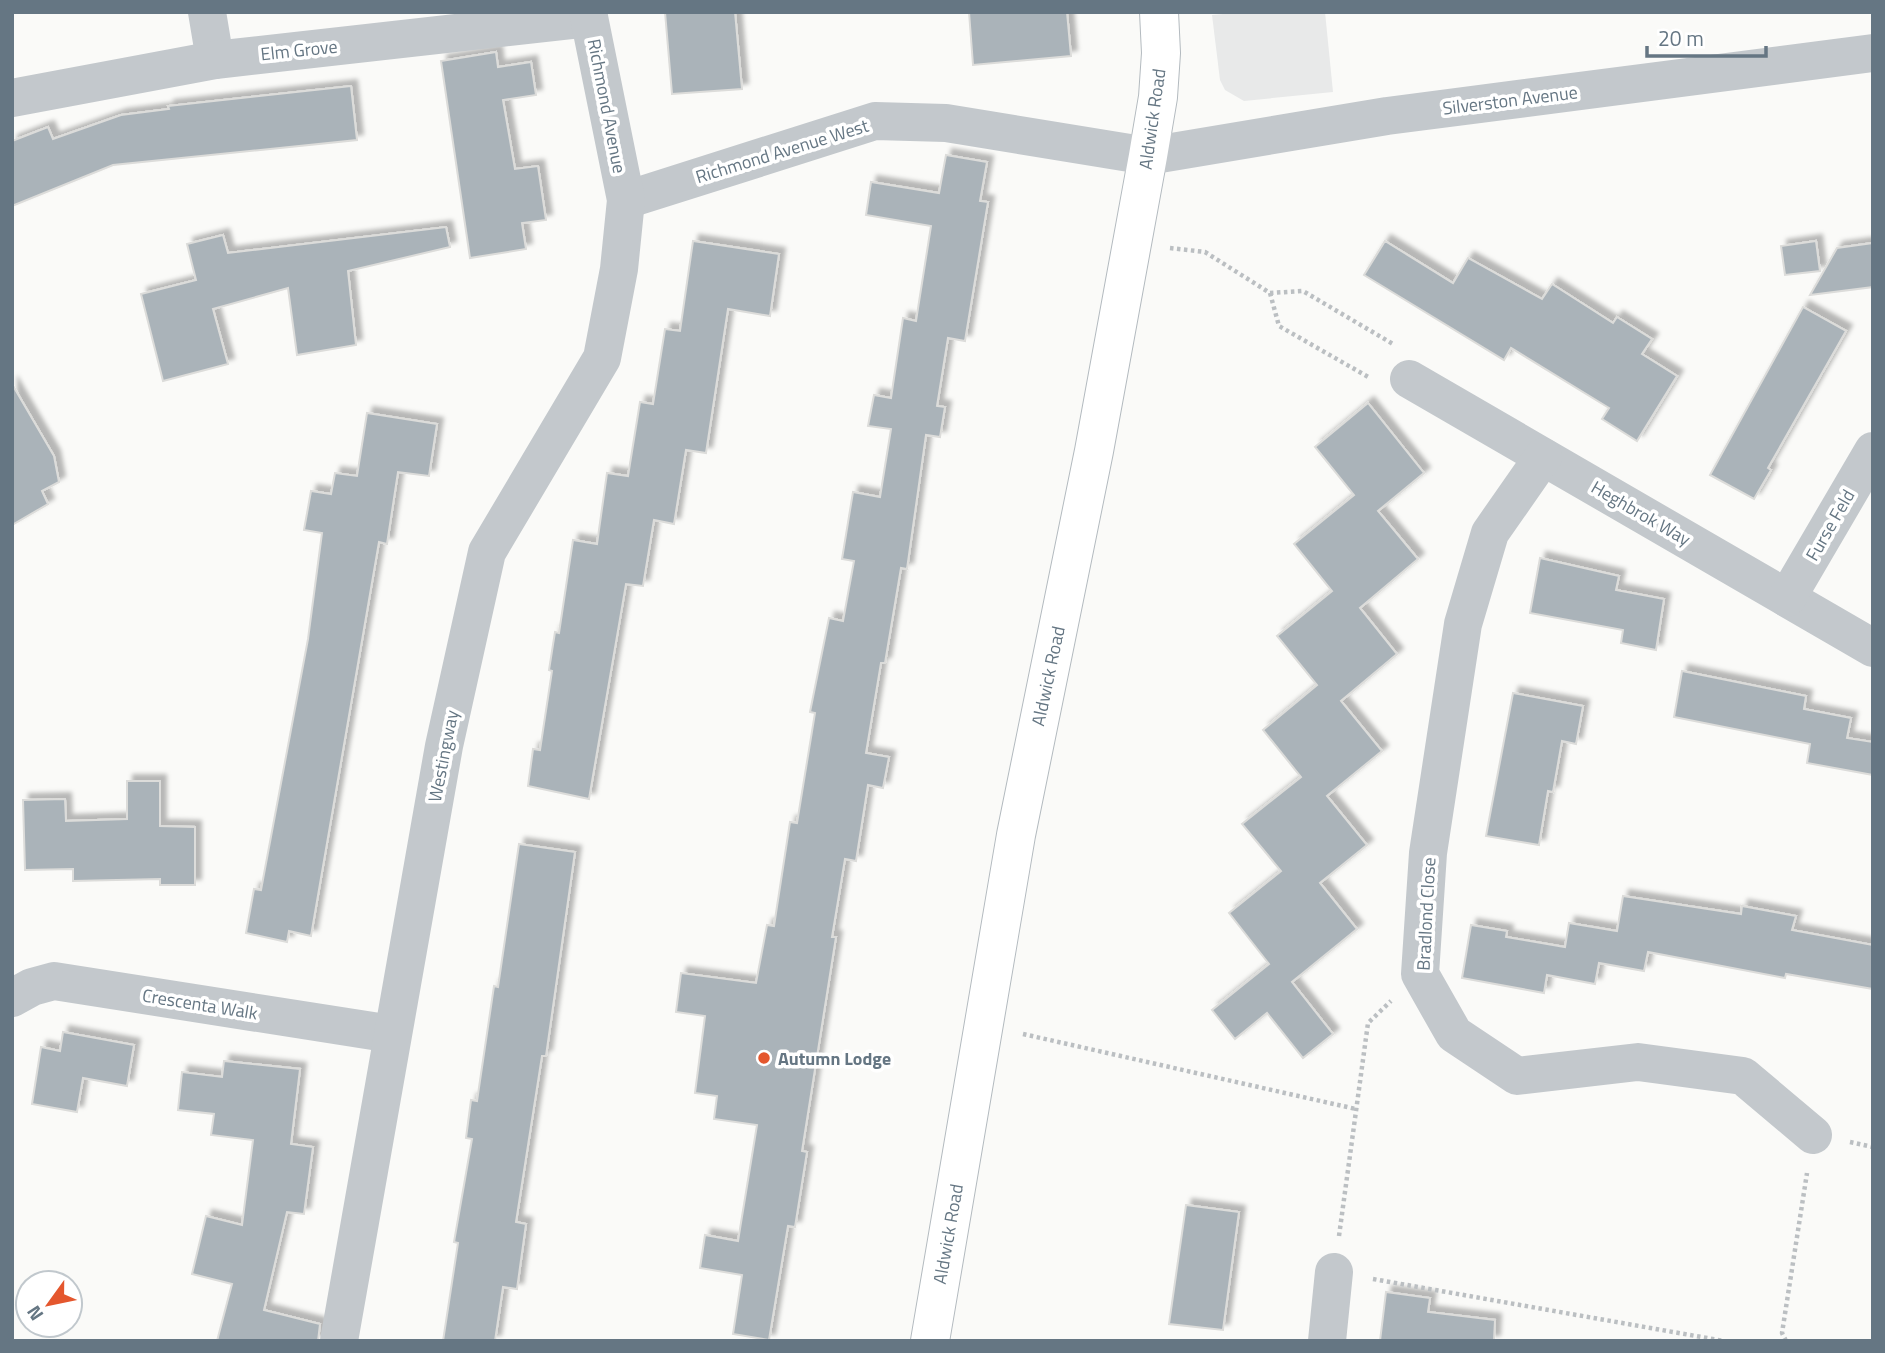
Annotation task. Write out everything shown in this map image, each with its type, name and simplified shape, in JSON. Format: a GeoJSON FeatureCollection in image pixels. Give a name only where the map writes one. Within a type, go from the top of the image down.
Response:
{"type":"FeatureCollection","features":[{"type":"Feature","properties":{"kind":"main road","name":"Aldwick Road"},"geometry":{"type":"LineString","coordinates":[[930,1341],[1016,835],[1094,452],[1148,156],[1158,86],[1159,12]]}},
{"type":"Feature","properties":{"kind":"street"},"geometry":{"type":"LineString","coordinates":[[207,12],[215,60]]}},
{"type":"Feature","properties":{"kind":"street","name":"Elm Grove"},"geometry":{"type":"LineString","coordinates":[[12,98],[215,60],[589,15]]}},
{"type":"Feature","properties":{"kind":"street","name":"Richmond Avenue"},"geometry":{"type":"LineString","coordinates":[[589,15],[626,200]]}},
{"type":"Feature","properties":{"kind":"street","name":"Silverston Avenue"},"geometry":{"type":"LineString","coordinates":[[1148,156],[1387,116],[1873,53]]}},
{"type":"Feature","properties":{"kind":"street","name":"Richmond Avenue West"},"geometry":{"type":"LineString","coordinates":[[626,200],[875,121],[946,123],[1148,156]]}},
{"type":"Feature","properties":{"kind":"street","name":"Westingway"},"geometry":{"type":"LineString","coordinates":[[339,1341],[444,746],[487,552],[602,358],[619,269],[626,200]]}},
{"type":"Feature","properties":{"kind":"street","name":"Heghbrok Way"},"geometry":{"type":"LineString","coordinates":[[1409,379],[1873,648]]}},
{"type":"Feature","properties":{"kind":"street","name":"Furse Feld"},"geometry":{"type":"LineString","coordinates":[[1787,598],[1873,452]]}},
{"type":"Feature","properties":{"kind":"street","name":"Bradlond Close"},"geometry":{"type":"LineString","coordinates":[[1543,457],[1490,533],[1463,624],[1428,853],[1420,974],[1454,1034],[1517,1076],[1638,1062],[1743,1076],[1813,1135]]}},
{"type":"Feature","properties":{"kind":"street","name":"Crescenta Walk"},"geometry":{"type":"LineString","coordinates":[[12,998],[32,987],[54,981],[392,1034]]}},
{"type":"Feature","properties":{"kind":"street"},"geometry":{"type":"LineString","coordinates":[[1326,1341],[1334,1272]]}},
{"type":"Feature","properties":{"kind":"path"},"geometry":{"type":"LineString","coordinates":[[1131,243],[1205,252],[1270,293],[1303,291],[1397,346],[1409,379],[1375,381],[1279,326],[1270,293]]}},
{"type":"Feature","properties":{"kind":"path"},"geometry":{"type":"LineString","coordinates":[[1420,974],[1368,1023],[1334,1272],[1724,1341]]}},
{"type":"Feature","properties":{"kind":"path"},"geometry":{"type":"LineString","coordinates":[[983,1025],[1356,1109]]}},
{"type":"Feature","properties":{"kind":"path"},"geometry":{"type":"LineString","coordinates":[[1786,1341],[1782,1332],[1813,1135]]}},
{"type":"Feature","properties":{"kind":"shaded area"},"geometry":{"type":"Polygon","coordinates":[[[1245,12],[1325,12],[1333,92],[1244,101],[1225,90],[1220,80],[1212,15],[1245,12]]]}},
{"type":"Feature","properties":{"kind":"building"},"geometry":{"type":"Polygon","coordinates":[[[665,12],[735,12],[742,89],[672,94],[665,12]]]}},
{"type":"Feature","properties":{"kind":"building"},"geometry":{"type":"Polygon","coordinates":[[[969,12],[1067,12],[1071,56],[973,65],[969,12]]]}},
{"type":"Feature","properties":{"kind":"building"},"geometry":{"type":"Polygon","coordinates":[[[496,52],[498,67],[531,62],[536,95],[503,100],[515,169],[538,166],[546,220],[522,223],[526,249],[470,258],[441,61],[496,52]]]}},
{"type":"Feature","properties":{"kind":"building"},"geometry":{"type":"Polygon","coordinates":[[[351,86],[357,140],[113,165],[12,206],[12,141],[48,127],[53,139],[121,115],[169,109],[168,106],[351,86]]]}},
{"type":"Feature","properties":{"kind":"building"},"geometry":{"type":"Polygon","coordinates":[[[946,155],[987,162],[980,201],[988,202],[965,341],[948,338],[937,406],[945,407],[940,437],[926,435],[907,569],[901,568],[885,663],[881,663],[866,753],[889,757],[883,788],[868,785],[856,861],[845,859],[832,937],[836,937],[802,1151],[807,1152],[795,1227],[788,1226],[769,1340],[733,1334],[742,1275],[700,1268],[705,1235],[738,1241],[757,1125],[714,1119],[717,1096],[695,1093],[705,1016],[676,1012],[681,973],[756,983],[767,925],[774,926],[790,822],[797,823],[815,713],[810,712],[829,618],[843,621],[854,561],[842,559],[853,492],[880,497],[891,429],[868,426],[874,395],[891,398],[903,318],[916,321],[931,226],[866,215],[871,182],[939,193],[946,155]]]}},
{"type":"Feature","properties":{"kind":"building"},"geometry":{"type":"Polygon","coordinates":[[[446,227],[450,247],[348,271],[356,345],[297,355],[288,288],[213,309],[228,364],[163,381],[141,294],[196,280],[187,244],[223,235],[228,253],[446,227]]]}},
{"type":"Feature","properties":{"kind":"building"},"geometry":{"type":"Polygon","coordinates":[[[693,241],[779,254],[770,316],[728,309],[706,453],[686,450],[674,524],[654,520],[643,586],[626,584],[589,799],[528,786],[533,749],[540,750],[552,671],[549,670],[555,632],[559,633],[573,540],[597,544],[607,473],[628,476],[640,402],[653,404],[665,329],[680,331],[693,241]]]}},
{"type":"Feature","properties":{"kind":"building"},"geometry":{"type":"Polygon","coordinates":[[[1385,241],[1453,283],[1468,258],[1542,299],[1552,284],[1613,323],[1617,317],[1652,339],[1642,354],[1677,376],[1637,441],[1602,419],[1609,408],[1511,348],[1504,360],[1364,275],[1385,241]]]}},
{"type":"Feature","properties":{"kind":"building"},"geometry":{"type":"Polygon","coordinates":[[[1816,241],[1820,271],[1785,275],[1781,246],[1816,241]]]}},
{"type":"Feature","properties":{"kind":"building"},"geometry":{"type":"Polygon","coordinates":[[[1873,243],[1873,287],[1810,295],[1837,248],[1873,243]]]}},
{"type":"Feature","properties":{"kind":"building"},"geometry":{"type":"Polygon","coordinates":[[[1803,307],[1846,331],[1768,468],[1771,470],[1754,499],[1710,475],[1803,307]]]}},
{"type":"Feature","properties":{"kind":"building"},"geometry":{"type":"Polygon","coordinates":[[[12,384],[54,456],[59,482],[42,491],[48,504],[12,525],[12,384]]]}},
{"type":"Feature","properties":{"kind":"building"},"geometry":{"type":"Polygon","coordinates":[[[1368,403],[1424,473],[1378,511],[1418,559],[1360,608],[1397,654],[1341,701],[1382,751],[1327,796],[1367,845],[1320,883],[1357,929],[1292,982],[1333,1034],[1303,1058],[1267,1013],[1235,1039],[1212,1010],[1269,964],[1229,913],[1281,871],[1242,824],[1301,777],[1263,730],[1317,685],[1277,636],[1332,591],[1294,544],[1354,495],[1315,447],[1368,403]]]}},
{"type":"Feature","properties":{"kind":"building"},"geometry":{"type":"Polygon","coordinates":[[[367,413],[437,424],[429,476],[398,472],[387,544],[379,542],[311,936],[289,931],[287,942],[246,933],[254,889],[261,890],[308,639],[322,533],[304,530],[311,491],[331,494],[335,473],[357,476],[367,413]]]}},
{"type":"Feature","properties":{"kind":"building"},"geometry":{"type":"Polygon","coordinates":[[[1540,558],[1619,576],[1616,590],[1664,599],[1656,650],[1621,643],[1623,630],[1530,613],[1540,558]]]}},
{"type":"Feature","properties":{"kind":"building"},"geometry":{"type":"Polygon","coordinates":[[[1682,671],[1806,696],[1804,709],[1851,718],[1847,738],[1873,742],[1873,775],[1807,763],[1810,744],[1674,717],[1682,671]]]}},
{"type":"Feature","properties":{"kind":"building"},"geometry":{"type":"Polygon","coordinates":[[[1513,693],[1583,706],[1576,744],[1562,741],[1553,792],[1548,791],[1539,845],[1486,836],[1513,693]]]}},
{"type":"Feature","properties":{"kind":"building"},"geometry":{"type":"Polygon","coordinates":[[[127,781],[160,781],[160,826],[195,827],[195,885],[160,885],[160,879],[73,881],[73,869],[25,870],[23,800],[65,799],[66,821],[127,819],[127,781]]]}},
{"type":"Feature","properties":{"kind":"building"},"geometry":{"type":"Polygon","coordinates":[[[519,844],[575,852],[546,1056],[542,1056],[516,1222],[526,1224],[517,1289],[503,1287],[495,1341],[443,1341],[458,1243],[454,1242],[472,1139],[466,1138],[471,1100],[477,1101],[494,986],[498,987],[519,844]]]}},
{"type":"Feature","properties":{"kind":"building"},"geometry":{"type":"Polygon","coordinates":[[[1623,896],[1741,914],[1742,906],[1796,916],[1792,930],[1873,945],[1873,989],[1786,974],[1785,978],[1648,952],[1644,971],[1599,963],[1595,984],[1547,975],[1544,993],[1462,978],[1471,925],[1507,931],[1506,937],[1565,947],[1569,923],[1617,931],[1623,896]]]}},
{"type":"Feature","properties":{"kind":"building"},"geometry":{"type":"Polygon","coordinates":[[[63,1032],[134,1045],[127,1086],[83,1078],[77,1112],[32,1104],[41,1047],[60,1051],[63,1032]]]}},
{"type":"Feature","properties":{"kind":"building"},"geometry":{"type":"Polygon","coordinates":[[[224,1061],[300,1069],[291,1144],[313,1147],[304,1214],[287,1212],[264,1310],[320,1324],[318,1341],[217,1341],[232,1284],[192,1274],[206,1216],[242,1225],[253,1140],[211,1135],[214,1114],[178,1110],[182,1072],[222,1077],[224,1061]]]}},
{"type":"Feature","properties":{"kind":"building"},"geometry":{"type":"Polygon","coordinates":[[[1186,1205],[1239,1212],[1223,1330],[1169,1324],[1186,1205]]]}},
{"type":"Feature","properties":{"kind":"building"},"geometry":{"type":"Polygon","coordinates":[[[1386,1292],[1430,1298],[1428,1312],[1495,1320],[1494,1341],[1380,1341],[1386,1292]]]}},
{"type":"Feature","properties":{"kind":"place","name":"Autumn Lodge"},"geometry":{"type":"Point","coordinates":[764,1058]}}]}
